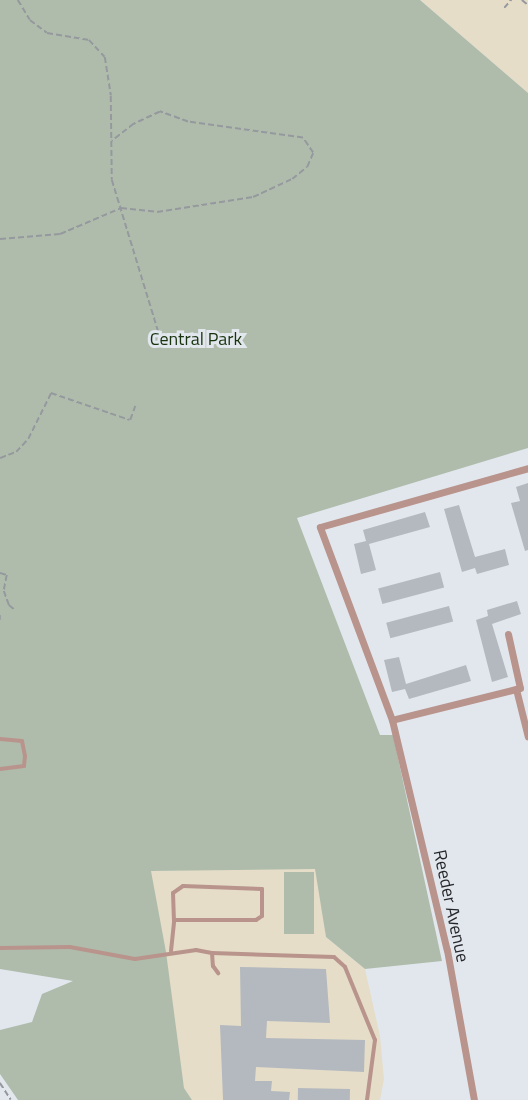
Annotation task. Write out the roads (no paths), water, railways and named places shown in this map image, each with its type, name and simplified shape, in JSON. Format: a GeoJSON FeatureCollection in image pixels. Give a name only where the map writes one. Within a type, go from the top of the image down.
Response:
{"type":"FeatureCollection","features":[{"type":"Feature","properties":{"kind":"street","name":"Reeder Avenue"},"geometry":{"type":"LineString","coordinates":[[474,1100],[447,950],[392,720],[320,527],[528,468]]}},
{"type":"Feature","properties":{"kind":"street"},"geometry":{"type":"LineString","coordinates":[[392,720],[520,688],[508,634]]}},
{"type":"Feature","properties":{"kind":"street"},"geometry":{"type":"LineString","coordinates":[[516,689],[528,737]]}},
{"type":"Feature","properties":{"kind":"lane"},"geometry":{"type":"LineString","coordinates":[[0,739],[22,741],[25,756],[24,766],[0,770]]}},
{"type":"Feature","properties":{"kind":"lane"},"geometry":{"type":"LineString","coordinates":[[171,951],[174,920],[173,893],[183,886],[262,889],[262,915],[256,920],[174,920]]}},
{"type":"Feature","properties":{"kind":"lane"},"geometry":{"type":"LineString","coordinates":[[0,948],[70,947],[135,958],[171,951],[334,957],[345,967],[375,1040],[367,1100]]}},
{"type":"Feature","properties":{"kind":"lane"},"geometry":{"type":"LineString","coordinates":[[213,953],[213,966],[218,973]]}},
{"type":"Feature","properties":{"kind":"park label","name":"Central Park"},"geometry":{"type":"Point","coordinates":[196,339]}}]}
